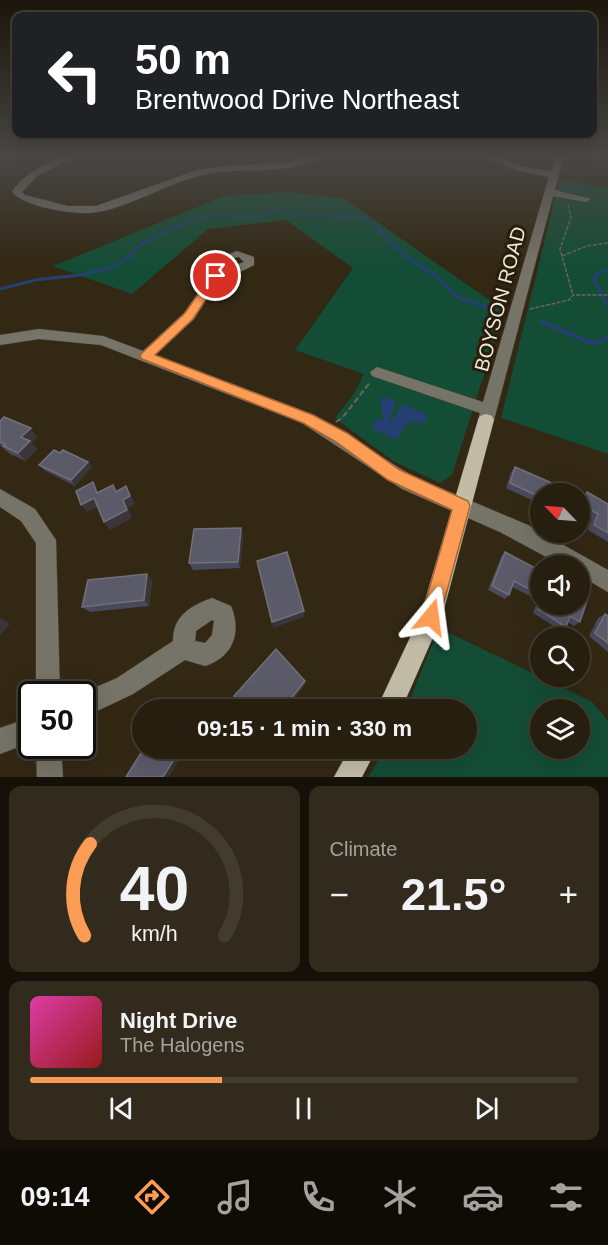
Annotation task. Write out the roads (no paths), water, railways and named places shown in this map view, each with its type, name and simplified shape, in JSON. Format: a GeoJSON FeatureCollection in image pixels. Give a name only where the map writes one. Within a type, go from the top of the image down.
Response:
{"type":"FeatureCollection","features":[{"type":"Feature","properties":{"kind":"main road"},"geometry":{"type":"LineString","coordinates":[[393,699],[431,617],[488,415]]}},
{"type":"Feature","properties":{"kind":"main road"},"geometry":{"type":"LineString","coordinates":[[347,777],[358,759]]}},
{"type":"Feature","properties":{"kind":"street"},"geometry":{"type":"LineString","coordinates":[[17,191],[22,197],[69,210],[82,211],[97,209],[146,191]]}},
{"type":"Feature","properties":{"kind":"street"},"geometry":{"type":"LineString","coordinates":[[554,192],[586,199]]}},
{"type":"Feature","properties":{"kind":"street","name":"BOYSON ROAD"},"geometry":{"type":"LineString","coordinates":[[488,415],[554,192]]}},
{"type":"Feature","properties":{"kind":"street"},"geometry":{"type":"LineString","coordinates":[[146,356],[189,316],[216,276],[226,268]]}},
{"type":"Feature","properties":{"kind":"street"},"geometry":{"type":"LineString","coordinates":[[0,339],[39,334],[103,341],[308,419],[353,445],[379,466],[409,484],[520,531],[608,582]]}},
{"type":"Feature","properties":{"kind":"street"},"geometry":{"type":"LineString","coordinates":[[377,372],[488,415]]}},
{"type":"Feature","properties":{"kind":"street"},"geometry":{"type":"LineString","coordinates":[[0,497],[28,515],[46,540],[48,681]]}},
{"type":"Feature","properties":{"kind":"street"},"geometry":{"type":"LineString","coordinates":[[96,699],[125,686],[184,647]]}},
{"type":"Feature","properties":{"kind":"street"},"geometry":{"type":"LineString","coordinates":[[0,741],[18,734]]}},
{"type":"Feature","properties":{"kind":"street"},"geometry":{"type":"LineString","coordinates":[[49,759],[50,777]]}},
{"type":"Feature","properties":{"kind":"water"},"geometry":{"type":"Polygon","coordinates":[[[382,397],[396,401],[389,421],[392,421],[403,404],[428,415],[424,423],[408,422],[397,440],[371,428],[377,419],[384,420],[380,399],[382,397]]]}},
{"type":"Feature","properties":{"kind":"waterway"},"geometry":{"type":"LineString","coordinates":[[168,230],[202,217],[222,213],[241,218],[261,216],[276,208],[304,216],[327,215],[341,218],[359,216],[367,219],[380,230]]}},
{"type":"Feature","properties":{"kind":"waterway"},"geometry":{"type":"LineString","coordinates":[[0,289],[35,280],[80,275],[113,267],[128,258],[141,244],[171,229]]}},
{"type":"Feature","properties":{"kind":"waterway"},"geometry":{"type":"LineString","coordinates":[[378,229],[405,256],[436,276],[455,296],[497,311]]}},
{"type":"Feature","properties":{"kind":"waterway"},"geometry":{"type":"LineString","coordinates":[[608,271],[597,273],[594,279],[608,306]]}},
{"type":"Feature","properties":{"kind":"waterway"},"geometry":{"type":"LineString","coordinates":[[541,322],[546,324]]}},
{"type":"Feature","properties":{"kind":"waterway"},"geometry":{"type":"LineString","coordinates":[[542,322],[590,342],[599,343],[608,337]]}}]}
